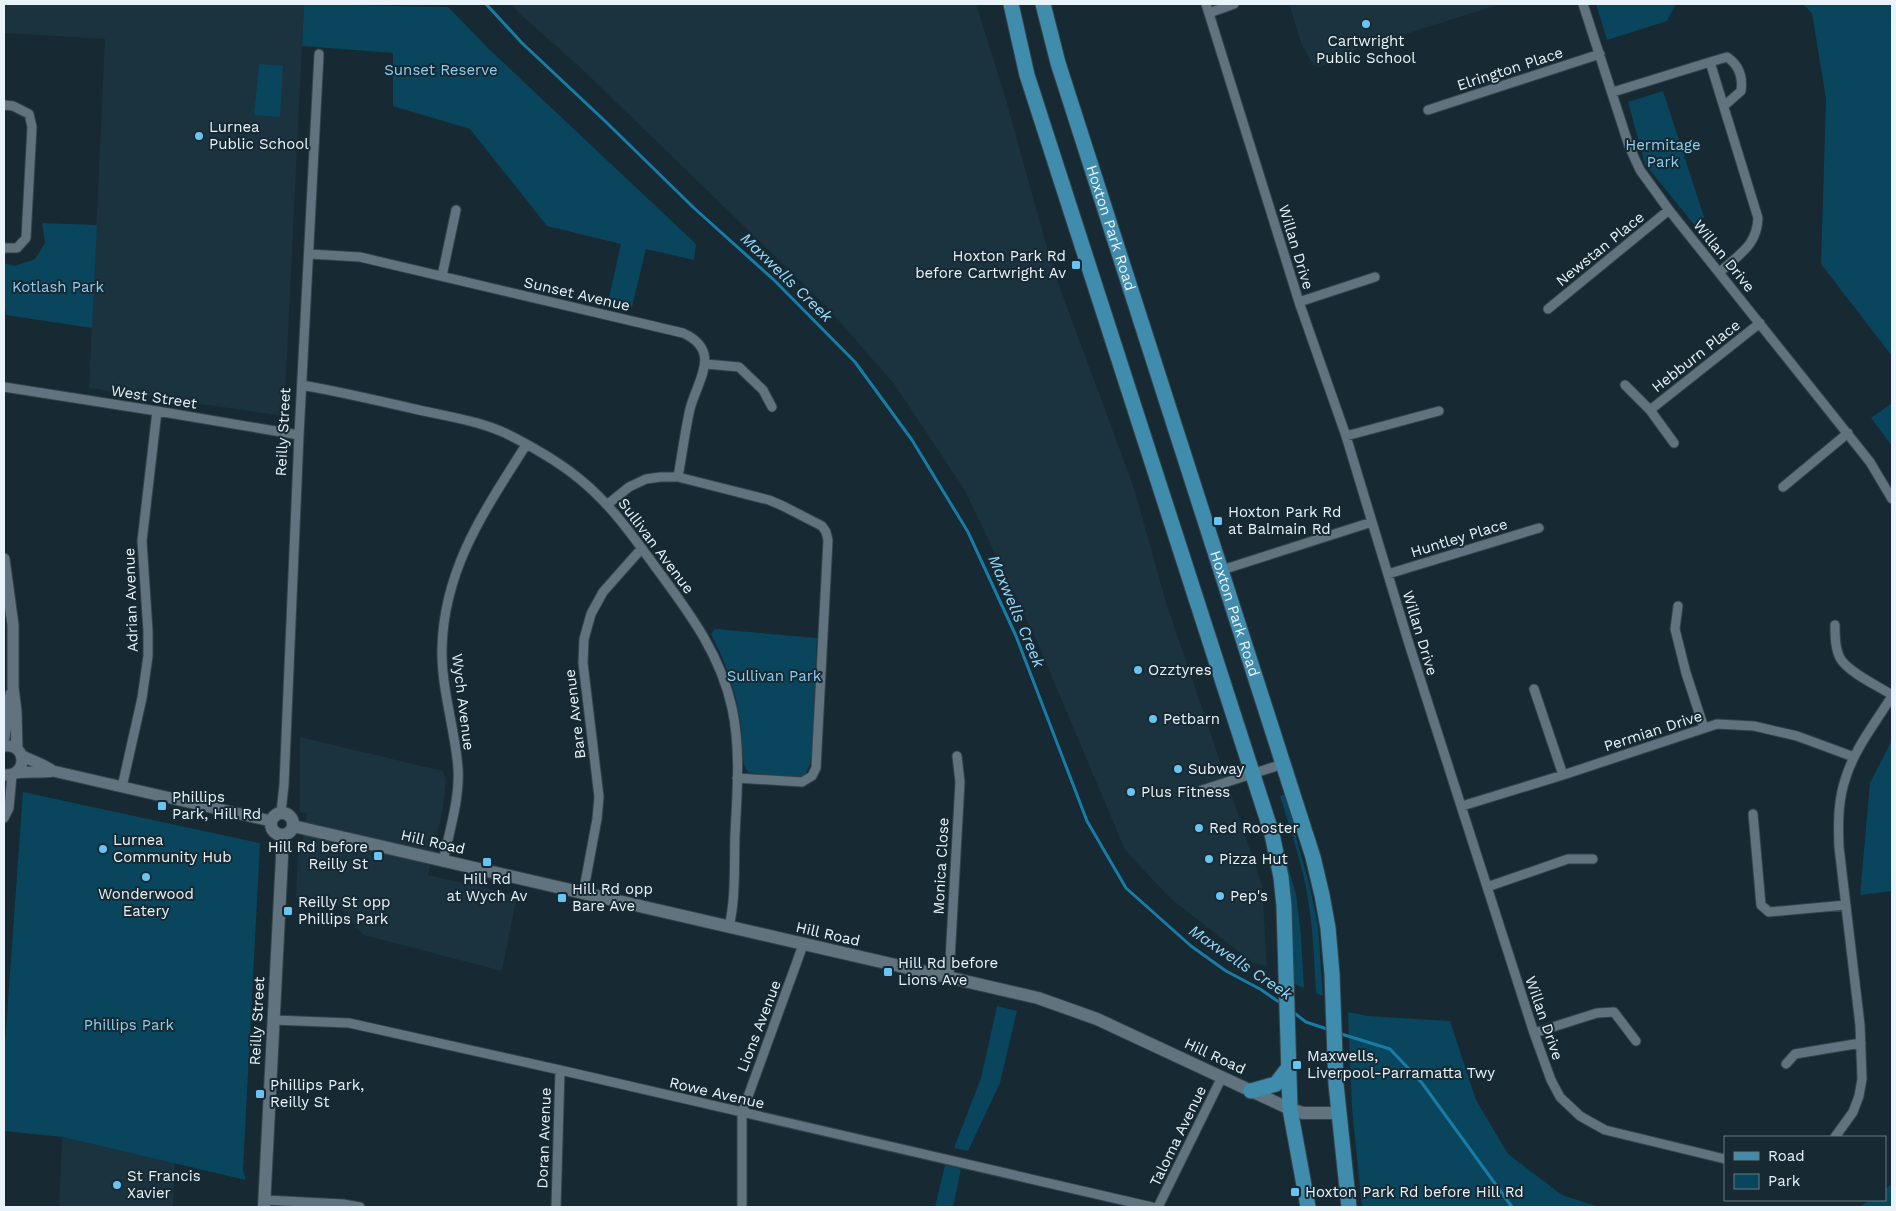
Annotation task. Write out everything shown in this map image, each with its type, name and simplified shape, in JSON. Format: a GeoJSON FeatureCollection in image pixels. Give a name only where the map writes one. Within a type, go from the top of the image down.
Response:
{"type":"FeatureCollection","features":[{"type":"Feature","properties":{"kind":"main road"},"geometry":{"type":"LineString","coordinates":[[1011,4],[1027,75],[1272,834],[1281,877],[1284,906],[1290,1109],[1308,1207]]}},
{"type":"Feature","properties":{"kind":"main road","name":"Hoxton Park Road"},"geometry":{"type":"LineString","coordinates":[[1043,4],[1058,63],[1313,857],[1328,928],[1335,1064],[1349,1207]]}},
{"type":"Feature","properties":{"kind":"main road"},"geometry":{"type":"LineString","coordinates":[[281,812],[290,815],[294,822],[289,833],[281,835],[274,832],[271,821],[275,815],[281,812]]}},
{"type":"Feature","properties":{"kind":"main road","name":"Hill Road"},"geometry":{"type":"LineString","coordinates":[[293,826],[1038,998],[1097,1019],[1290,1109],[1303,1113],[1339,1113]]}},
{"type":"Feature","properties":{"kind":"main road","name":"Reilly Street"},"geometry":{"type":"LineString","coordinates":[[265,1204],[281,835]]}},
{"type":"Feature","properties":{"kind":"main road"},"geometry":{"type":"LineString","coordinates":[[1251,1091],[1276,1084],[1289,1068]]}},
{"type":"Feature","properties":{"kind":"street"},"geometry":{"type":"LineString","coordinates":[[1207,8],[1234,4]]}},
{"type":"Feature","properties":{"kind":"street","name":"Willan Drive"},"geometry":{"type":"LineString","coordinates":[[1583,4],[1629,146],[1640,170],[1669,210],[1848,433],[1870,462],[1892,499]]}},
{"type":"Feature","properties":{"kind":"street","name":"Willan Drive"},"geometry":{"type":"LineString","coordinates":[[1207,8],[1299,302],[1346,436],[1409,644],[1534,1033],[1551,1080],[1560,1097],[1580,1116],[1605,1130],[1724,1159]]}},
{"type":"Feature","properties":{"kind":"street","name":"Reilly Street"},"geometry":{"type":"LineString","coordinates":[[281,812],[284,785],[299,435],[319,54]]}},
{"type":"Feature","properties":{"kind":"street","name":"Elrington Place"},"geometry":{"type":"LineString","coordinates":[[1428,110],[1600,54]]}},
{"type":"Feature","properties":{"kind":"street"},"geometry":{"type":"LineString","coordinates":[[1613,92],[1727,57],[1736,64],[1742,83],[1741,92],[1724,106]]}},
{"type":"Feature","properties":{"kind":"street"},"geometry":{"type":"LineString","coordinates":[[1710,62],[1758,218],[1758,231],[1752,242],[1720,272]]}},
{"type":"Feature","properties":{"kind":"street"},"geometry":{"type":"LineString","coordinates":[[4,105],[13,106],[29,114],[32,127],[26,238],[17,248],[4,248]]}},
{"type":"Feature","properties":{"kind":"street"},"geometry":{"type":"LineString","coordinates":[[442,276],[456,210]]}},
{"type":"Feature","properties":{"kind":"street","name":"Newstan Place"},"geometry":{"type":"LineString","coordinates":[[1548,309],[1669,210]]}},
{"type":"Feature","properties":{"kind":"street","name":"Sunset Avenue"},"geometry":{"type":"LineString","coordinates":[[309,254],[354,256],[683,333],[696,342],[704,353],[706,364]]}},
{"type":"Feature","properties":{"kind":"street"},"geometry":{"type":"LineString","coordinates":[[1299,302],[1375,277]]}},
{"type":"Feature","properties":{"kind":"street","name":"Hebburn Place"},"geometry":{"type":"LineString","coordinates":[[1650,410],[1760,323]]}},
{"type":"Feature","properties":{"kind":"street"},"geometry":{"type":"LineString","coordinates":[[678,477],[690,408],[704,375],[706,364],[739,367],[763,390],[772,407]]}},
{"type":"Feature","properties":{"kind":"street","name":"Sullivan Avenue"},"geometry":{"type":"LineString","coordinates":[[302,385],[480,424],[514,438],[566,468],[608,504],[693,618],[716,659],[724,679],[734,722],[737,778],[732,905],[729,927]]}},
{"type":"Feature","properties":{"kind":"street","name":"Hebburn Place"},"geometry":{"type":"LineString","coordinates":[[1624,385],[1650,410],[1674,444]]}},
{"type":"Feature","properties":{"kind":"street","name":"West Street"},"geometry":{"type":"LineString","coordinates":[[4,387],[299,435]]}},
{"type":"Feature","properties":{"kind":"street","name":"Adrian Avenue"},"geometry":{"type":"LineString","coordinates":[[122,787],[142,698],[148,656],[142,541],[158,411]]}},
{"type":"Feature","properties":{"kind":"street"},"geometry":{"type":"LineString","coordinates":[[1346,436],[1439,411]]}},
{"type":"Feature","properties":{"kind":"street"},"geometry":{"type":"LineString","coordinates":[[1783,487],[1848,433]]}},
{"type":"Feature","properties":{"kind":"street","name":"Wych Avenue"},"geometry":{"type":"LineString","coordinates":[[443,862],[457,794],[458,776],[443,668],[444,629],[448,603],[457,570],[472,532],[526,445]]}},
{"type":"Feature","properties":{"kind":"street"},"geometry":{"type":"LineString","coordinates":[[608,504],[629,488],[646,480],[661,476],[678,477],[777,503],[818,523],[825,529],[828,536],[816,768],[809,779],[802,782],[737,778]]}},
{"type":"Feature","properties":{"kind":"street"},"geometry":{"type":"LineString","coordinates":[[1222,570],[1372,522]]}},
{"type":"Feature","properties":{"kind":"street","name":"Huntley Place"},"geometry":{"type":"LineString","coordinates":[[1388,574],[1539,528]]}},
{"type":"Feature","properties":{"kind":"street","name":"Bare Avenue"},"geometry":{"type":"LineString","coordinates":[[583,894],[597,819],[599,797],[583,663],[584,639],[591,614],[603,592],[642,548]]}},
{"type":"Feature","properties":{"kind":"street"},"geometry":{"type":"LineString","coordinates":[[4,559],[13,626],[13,687],[22,765],[11,774],[8,808],[4,818]]}},
{"type":"Feature","properties":{"kind":"street"},"geometry":{"type":"LineString","coordinates":[[1678,606],[1675,629],[1686,673],[1704,728]]}},
{"type":"Feature","properties":{"kind":"street"},"geometry":{"type":"LineString","coordinates":[[1835,626],[1836,647],[1841,660],[1892,695],[1854,757],[1846,778],[1838,820],[1839,846],[1855,975],[1862,1079],[1859,1096],[1853,1112],[1836,1136]]}},
{"type":"Feature","properties":{"kind":"street"},"geometry":{"type":"LineString","coordinates":[[4,737],[13,687]]}},
{"type":"Feature","properties":{"kind":"street"},"geometry":{"type":"LineString","coordinates":[[1534,689],[1563,775]]}},
{"type":"Feature","properties":{"kind":"street","name":"Permian Drive"},"geometry":{"type":"LineString","coordinates":[[1462,806],[1717,724],[1754,726],[1798,736],[1854,757]]}},
{"type":"Feature","properties":{"kind":"street"},"geometry":{"type":"LineString","coordinates":[[4,746],[12,746],[30,761],[42,764],[53,771],[271,821]]}},
{"type":"Feature","properties":{"kind":"street","name":"Monica Close"},"geometry":{"type":"LineString","coordinates":[[949,978],[960,782],[957,756]]}},
{"type":"Feature","properties":{"kind":"street"},"geometry":{"type":"LineString","coordinates":[[1202,790],[1282,764]]}},
{"type":"Feature","properties":{"kind":"street"},"geometry":{"type":"LineString","coordinates":[[11,774],[30,771],[41,773],[53,771]]}},
{"type":"Feature","properties":{"kind":"street"},"geometry":{"type":"LineString","coordinates":[[1753,814],[1762,905],[1769,912],[1846,905]]}},
{"type":"Feature","properties":{"kind":"street"},"geometry":{"type":"LineString","coordinates":[[1487,886],[1568,859],[1593,859]]}},
{"type":"Feature","properties":{"kind":"street","name":"Lions Avenue"},"geometry":{"type":"LineString","coordinates":[[742,1207],[742,1113],[803,945]]}},
{"type":"Feature","properties":{"kind":"street"},"geometry":{"type":"LineString","coordinates":[[1534,1033],[1597,1014],[1614,1012],[1636,1041]]}},
{"type":"Feature","properties":{"kind":"street","name":"Rowe Avenue"},"geometry":{"type":"LineString","coordinates":[[273,1020],[349,1023],[1152,1207]]}},
{"type":"Feature","properties":{"kind":"street"},"geometry":{"type":"LineString","coordinates":[[1786,1064],[1795,1054],[1861,1043]]}},
{"type":"Feature","properties":{"kind":"street","name":"Doran Avenue"},"geometry":{"type":"LineString","coordinates":[[556,1207],[560,1070]]}},
{"type":"Feature","properties":{"kind":"street","name":"Taloma Avenue"},"geometry":{"type":"LineString","coordinates":[[1158,1207],[1222,1077]]}},
{"type":"Feature","properties":{"kind":"street"},"geometry":{"type":"LineString","coordinates":[[265,1204],[343,1204],[360,1207]]}},
{"type":"Feature","properties":{"kind":"shaded area","name":"Lurnea Public School"},"geometry":{"type":"Polygon","coordinates":[[[4,4],[304,4],[284,416],[89,388],[105,39],[4,33],[4,4]]]}},
{"type":"Feature","properties":{"kind":"shaded area"},"geometry":{"type":"Polygon","coordinates":[[[511,4],[976,4],[1004,93],[1053,269],[1134,488],[1166,602],[1262,885],[1267,966],[1253,963],[1170,898],[1125,850],[1038,644],[964,489],[895,385],[826,306],[581,68],[511,4]]]}},
{"type":"Feature","properties":{"kind":"shaded area","name":"Cartwright Public School"},"geometry":{"type":"Polygon","coordinates":[[[1289,4],[1501,4],[1355,50],[1321,67],[1313,65],[1302,45],[1289,4]]]}},
{"type":"Feature","properties":{"kind":"shaded area"},"geometry":{"type":"Polygon","coordinates":[[[300,737],[443,771],[446,780],[443,809],[428,875],[517,895],[502,971],[363,935],[334,900],[296,899],[298,850],[302,847],[307,813],[300,812],[300,737]]]}},
{"type":"Feature","properties":{"kind":"shaded area","name":"St Francis Xavier"},"geometry":{"type":"Polygon","coordinates":[[[62,1137],[175,1163],[173,1207],[59,1207],[62,1137]]]}},
{"type":"Feature","properties":{"kind":"green space","name":"Sunset Reserve"},"geometry":{"type":"Polygon","coordinates":[[[304,4],[448,7],[490,50],[696,244],[694,260],[646,249],[632,307],[608,302],[621,244],[547,226],[470,129],[393,106],[393,53],[302,46],[304,4]]]}},
{"type":"Feature","properties":{"kind":"green space"},"geometry":{"type":"Polygon","coordinates":[[[1596,4],[1676,4],[1667,21],[1607,40],[1596,4]]]}},
{"type":"Feature","properties":{"kind":"green space"},"geometry":{"type":"Polygon","coordinates":[[[1803,4],[1892,4],[1892,356],[1821,264],[1826,99],[1812,13],[1803,4]]]}},
{"type":"Feature","properties":{"kind":"green space"},"geometry":{"type":"Polygon","coordinates":[[[259,64],[283,66],[280,117],[254,115],[259,64]]]}},
{"type":"Feature","properties":{"kind":"green space","name":"Hermitage Park"},"geometry":{"type":"Polygon","coordinates":[[[1663,91],[1704,217],[1696,227],[1645,164],[1628,102],[1663,91]]]}},
{"type":"Feature","properties":{"kind":"green space","name":"Kotlash Park"},"geometry":{"type":"Polygon","coordinates":[[[42,223],[97,225],[92,328],[6,315],[4,263],[15,266],[35,259],[45,243],[42,223]]]}},
{"type":"Feature","properties":{"kind":"green space"},"geometry":{"type":"Polygon","coordinates":[[[1892,403],[1892,446],[1871,418],[1892,403]]]}},
{"type":"Feature","properties":{"kind":"green space","name":"Sullivan Park"},"geometry":{"type":"Polygon","coordinates":[[[715,629],[817,638],[812,750],[810,764],[805,775],[797,777],[748,772],[744,765],[741,725],[735,696],[721,654],[711,634],[715,629]]]}},
{"type":"Feature","properties":{"kind":"green space"},"geometry":{"type":"Polygon","coordinates":[[[1892,740],[1892,891],[1860,895],[1870,783],[1892,740]]]}},
{"type":"Feature","properties":{"kind":"green space","name":"Phillips Park"},"geometry":{"type":"Polygon","coordinates":[[[23,792],[260,843],[243,1170],[246,1180],[62,1137],[4,1131],[4,1057],[23,792]]]}},
{"type":"Feature","properties":{"kind":"green space"},"geometry":{"type":"Polygon","coordinates":[[[1280,796],[1287,796],[1294,822],[1318,926],[1323,996],[1316,993],[1312,930],[1305,881],[1280,796]]]}},
{"type":"Feature","properties":{"kind":"green space"},"geometry":{"type":"Polygon","coordinates":[[[1272,812],[1296,894],[1301,935],[1304,988],[1292,983],[1272,812]]]}},
{"type":"Feature","properties":{"kind":"green space"},"geometry":{"type":"Polygon","coordinates":[[[997,1006],[1017,1011],[1000,1083],[968,1151],[954,1148],[981,1078],[997,1006]]]}},
{"type":"Feature","properties":{"kind":"green space"},"geometry":{"type":"Polygon","coordinates":[[[1348,1012],[1368,1016],[1450,1021],[1476,1100],[1508,1154],[1562,1195],[1599,1207],[1362,1207],[1352,1108],[1348,1012]]]}},
{"type":"Feature","properties":{"kind":"green space"},"geometry":{"type":"Polygon","coordinates":[[[945,1165],[961,1169],[953,1207],[935,1207],[945,1165]]]}},
{"type":"Feature","properties":{"kind":"green space"},"geometry":{"type":"Polygon","coordinates":[[[1892,1184],[1892,1207],[1859,1207],[1868,1201],[1886,1201],[1886,1188],[1892,1184]]]}},
{"type":"Feature","properties":{"kind":"waterway","name":"Maxwells Creek"},"geometry":{"type":"LineString","coordinates":[[486,4],[522,43],[694,208],[774,280],[855,362],[912,440],[968,532],[1016,636],[1087,821],[1126,888],[1191,946],[1226,971],[1260,989],[1282,1004]]}},
{"type":"Feature","properties":{"kind":"waterway","name":"Maxwells Creek"},"geometry":{"type":"LineString","coordinates":[[1293,1012],[1306,1022],[1330,1030]]}},
{"type":"Feature","properties":{"kind":"waterway","name":"Maxwells Creek"},"geometry":{"type":"LineString","coordinates":[[1338,1033],[1390,1049],[1422,1083],[1512,1207]]}},
{"type":"Feature","properties":{"kind":"place","name":"Cartwright Public School"},"geometry":{"type":"Point","coordinates":[1366,24]}},
{"type":"Feature","properties":{"kind":"place","name":"Lurnea Public School"},"geometry":{"type":"Point","coordinates":[199,136]}},
{"type":"Feature","properties":{"kind":"place","name":"Hoxton Park Rd before Cartwright Av"},"geometry":{"type":"Point","coordinates":[1076,265]}},
{"type":"Feature","properties":{"kind":"place","name":"Hoxton Park Rd at Balmain Rd"},"geometry":{"type":"Point","coordinates":[1218,521]}},
{"type":"Feature","properties":{"kind":"place","name":"Ozztyres"},"geometry":{"type":"Point","coordinates":[1138,670]}},
{"type":"Feature","properties":{"kind":"place","name":"Petbarn"},"geometry":{"type":"Point","coordinates":[1153,719]}},
{"type":"Feature","properties":{"kind":"place","name":"Subway"},"geometry":{"type":"Point","coordinates":[1178,769]}},
{"type":"Feature","properties":{"kind":"place","name":"Plus Fitness"},"geometry":{"type":"Point","coordinates":[1131,792]}},
{"type":"Feature","properties":{"kind":"place","name":"Phillips Park, Hill Rd"},"geometry":{"type":"Point","coordinates":[162,806]}},
{"type":"Feature","properties":{"kind":"place","name":"Red Rooster"},"geometry":{"type":"Point","coordinates":[1199,828]}},
{"type":"Feature","properties":{"kind":"place","name":"Lurnea Community Hub"},"geometry":{"type":"Point","coordinates":[103,849]}},
{"type":"Feature","properties":{"kind":"place","name":"Hill Rd before Reilly St"},"geometry":{"type":"Point","coordinates":[378,856]}},
{"type":"Feature","properties":{"kind":"place","name":"Pizza Hut"},"geometry":{"type":"Point","coordinates":[1209,859]}},
{"type":"Feature","properties":{"kind":"place","name":"Hill Rd at Wych Av"},"geometry":{"type":"Point","coordinates":[487,862]}},
{"type":"Feature","properties":{"kind":"place","name":"Wonderwood Eatery"},"geometry":{"type":"Point","coordinates":[146,877]}},
{"type":"Feature","properties":{"kind":"place","name":"Pep's"},"geometry":{"type":"Point","coordinates":[1220,896]}},
{"type":"Feature","properties":{"kind":"place","name":"Hill Rd opp Bare Ave"},"geometry":{"type":"Point","coordinates":[562,898]}},
{"type":"Feature","properties":{"kind":"place","name":"Reilly St opp Phillips Park"},"geometry":{"type":"Point","coordinates":[288,911]}},
{"type":"Feature","properties":{"kind":"place","name":"Hill Rd before Lions Ave"},"geometry":{"type":"Point","coordinates":[888,972]}},
{"type":"Feature","properties":{"kind":"place","name":"Maxwells, Liverpool-Parramatta Twy"},"geometry":{"type":"Point","coordinates":[1297,1065]}},
{"type":"Feature","properties":{"kind":"place","name":"Phillips Park, Reilly St"},"geometry":{"type":"Point","coordinates":[260,1094]}},
{"type":"Feature","properties":{"kind":"place","name":"St Francis Xavier"},"geometry":{"type":"Point","coordinates":[117,1185]}},
{"type":"Feature","properties":{"kind":"place","name":"Hoxton Park Rd before Hill Rd"},"geometry":{"type":"Point","coordinates":[1295,1192]}}]}
